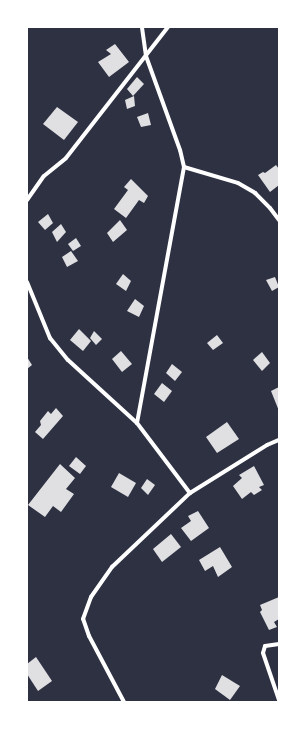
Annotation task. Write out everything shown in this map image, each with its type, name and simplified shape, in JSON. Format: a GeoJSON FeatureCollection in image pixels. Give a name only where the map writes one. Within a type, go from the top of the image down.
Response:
{"type":"FeatureCollection","features":[{"type":"Feature","properties":{"kind":"street"},"geometry":{"type":"LineString","coordinates":[[137,423],[184,167],[180,150],[146,56],[142,27]]}},
{"type":"Feature","properties":{"kind":"street"},"geometry":{"type":"LineString","coordinates":[[27,200],[44,176],[66,158],[168,27]]}},
{"type":"Feature","properties":{"kind":"street"},"geometry":{"type":"LineString","coordinates":[[184,167],[238,184],[255,193],[270,208],[279,220]]}},
{"type":"Feature","properties":{"kind":"street"},"geometry":{"type":"LineString","coordinates":[[27,282],[50,338],[68,360],[137,423],[190,493]]}},
{"type":"Feature","properties":{"kind":"street"},"geometry":{"type":"LineString","coordinates":[[124,702],[89,636],[83,619],[87,605],[98,584],[112,567],[190,493],[267,445],[279,440]]}},
{"type":"Feature","properties":{"kind":"street"},"geometry":{"type":"LineString","coordinates":[[279,644],[265,646],[263,653],[279,700]]}},
{"type":"Feature","properties":{"kind":"building"},"geometry":{"type":"Polygon","coordinates":[[[115,44],[129,62],[109,77],[98,62],[111,54],[106,50],[115,44]]]}},
{"type":"Feature","properties":{"kind":"building"},"geometry":{"type":"Polygon","coordinates":[[[137,77],[144,84],[133,96],[127,89],[137,77]]]}},
{"type":"Feature","properties":{"kind":"building"},"geometry":{"type":"Polygon","coordinates":[[[134,96],[135,106],[127,109],[125,100],[134,96]]]}},
{"type":"Feature","properties":{"kind":"building"},"geometry":{"type":"Polygon","coordinates":[[[57,107],[78,122],[64,140],[43,124],[57,107]]]}},
{"type":"Feature","properties":{"kind":"building"},"geometry":{"type":"Polygon","coordinates":[[[148,113],[151,125],[141,127],[137,117],[148,113]]]}},
{"type":"Feature","properties":{"kind":"building"},"geometry":{"type":"Polygon","coordinates":[[[276,165],[279,169],[279,185],[270,192],[258,175],[263,172],[265,173],[276,165]]]}},
{"type":"Feature","properties":{"kind":"building"},"geometry":{"type":"Polygon","coordinates":[[[131,179],[148,196],[144,203],[139,200],[126,218],[114,209],[128,190],[124,187],[131,179]]]}},
{"type":"Feature","properties":{"kind":"building"},"geometry":{"type":"Polygon","coordinates":[[[48,214],[53,223],[45,230],[38,222],[48,214]]]}},
{"type":"Feature","properties":{"kind":"building"},"geometry":{"type":"Polygon","coordinates":[[[120,220],[127,230],[113,242],[107,233],[120,220]]]}},
{"type":"Feature","properties":{"kind":"building"},"geometry":{"type":"Polygon","coordinates":[[[61,224],[66,232],[57,242],[52,232],[61,224]]]}},
{"type":"Feature","properties":{"kind":"building"},"geometry":{"type":"Polygon","coordinates":[[[76,238],[81,246],[73,251],[68,244],[76,238]]]}},
{"type":"Feature","properties":{"kind":"building"},"geometry":{"type":"Polygon","coordinates":[[[71,251],[78,261],[67,267],[62,257],[71,251]]]}},
{"type":"Feature","properties":{"kind":"building"},"geometry":{"type":"Polygon","coordinates":[[[123,274],[131,281],[126,291],[116,284],[123,274]]]}},
{"type":"Feature","properties":{"kind":"building"},"geometry":{"type":"Polygon","coordinates":[[[275,277],[279,287],[272,291],[266,280],[275,277]]]}},
{"type":"Feature","properties":{"kind":"building"},"geometry":{"type":"Polygon","coordinates":[[[135,299],[144,306],[139,317],[127,311],[135,299]]]}},
{"type":"Feature","properties":{"kind":"building"},"geometry":{"type":"Polygon","coordinates":[[[79,329],[91,341],[83,351],[70,340],[79,329]]]}},
{"type":"Feature","properties":{"kind":"building"},"geometry":{"type":"Polygon","coordinates":[[[94,331],[102,339],[96,345],[90,338],[94,331]]]}},
{"type":"Feature","properties":{"kind":"building"},"geometry":{"type":"Polygon","coordinates":[[[217,335],[223,343],[213,350],[207,343],[217,335]]]}},
{"type":"Feature","properties":{"kind":"building"},"geometry":{"type":"Polygon","coordinates":[[[121,351],[132,364],[122,372],[112,359],[121,351]]]}},
{"type":"Feature","properties":{"kind":"building"},"geometry":{"type":"Polygon","coordinates":[[[262,352],[270,363],[262,371],[253,360],[262,352]]]}},
{"type":"Feature","properties":{"kind":"building"},"geometry":{"type":"Polygon","coordinates":[[[27,357],[32,365],[27,369],[27,357]]]}},
{"type":"Feature","properties":{"kind":"building"},"geometry":{"type":"Polygon","coordinates":[[[172,364],[182,372],[175,381],[166,373],[172,364]]]}},
{"type":"Feature","properties":{"kind":"building"},"geometry":{"type":"Polygon","coordinates":[[[162,383],[172,391],[164,402],[154,394],[162,383]]]}},
{"type":"Feature","properties":{"kind":"building"},"geometry":{"type":"Polygon","coordinates":[[[279,387],[279,411],[271,391],[279,387]]]}},
{"type":"Feature","properties":{"kind":"building"},"geometry":{"type":"Polygon","coordinates":[[[56,408],[63,416],[43,439],[35,432],[41,425],[40,421],[48,411],[51,414],[56,408]]]}},
{"type":"Feature","properties":{"kind":"building"},"geometry":{"type":"Polygon","coordinates":[[[227,422],[239,439],[217,453],[206,437],[227,422]]]}},
{"type":"Feature","properties":{"kind":"building"},"geometry":{"type":"Polygon","coordinates":[[[76,457],[86,466],[80,474],[69,466],[76,457]]]}},
{"type":"Feature","properties":{"kind":"building"},"geometry":{"type":"Polygon","coordinates":[[[60,464],[75,478],[66,489],[74,494],[61,512],[53,506],[45,517],[28,505],[60,464]]]}},
{"type":"Feature","properties":{"kind":"building"},"geometry":{"type":"Polygon","coordinates":[[[254,466],[264,485],[259,487],[262,490],[254,495],[251,492],[242,499],[233,486],[242,478],[239,475],[254,466]]]}},
{"type":"Feature","properties":{"kind":"building"},"geometry":{"type":"Polygon","coordinates":[[[119,473],[136,483],[128,497],[111,487],[119,473]]]}},
{"type":"Feature","properties":{"kind":"building"},"geometry":{"type":"Polygon","coordinates":[[[147,479],[155,485],[148,495],[141,488],[147,479]]]}},
{"type":"Feature","properties":{"kind":"building"},"geometry":{"type":"Polygon","coordinates":[[[198,511],[209,528],[191,541],[181,528],[191,521],[188,516],[198,511]]]}},
{"type":"Feature","properties":{"kind":"building"},"geometry":{"type":"Polygon","coordinates":[[[171,534],[181,547],[162,562],[153,549],[171,534]]]}},
{"type":"Feature","properties":{"kind":"building"},"geometry":{"type":"Polygon","coordinates":[[[220,547],[232,567],[218,577],[213,566],[205,571],[199,560],[220,547]]]}},
{"type":"Feature","properties":{"kind":"building"},"geometry":{"type":"Polygon","coordinates":[[[279,597],[279,619],[274,622],[277,627],[269,630],[260,612],[262,610],[260,605],[279,597]]]}},
{"type":"Feature","properties":{"kind":"building"},"geometry":{"type":"Polygon","coordinates":[[[36,657],[52,681],[38,691],[27,674],[27,664],[36,657]]]}},
{"type":"Feature","properties":{"kind":"building"},"geometry":{"type":"Polygon","coordinates":[[[222,675],[240,686],[230,700],[215,689],[222,675]]]}}]}
